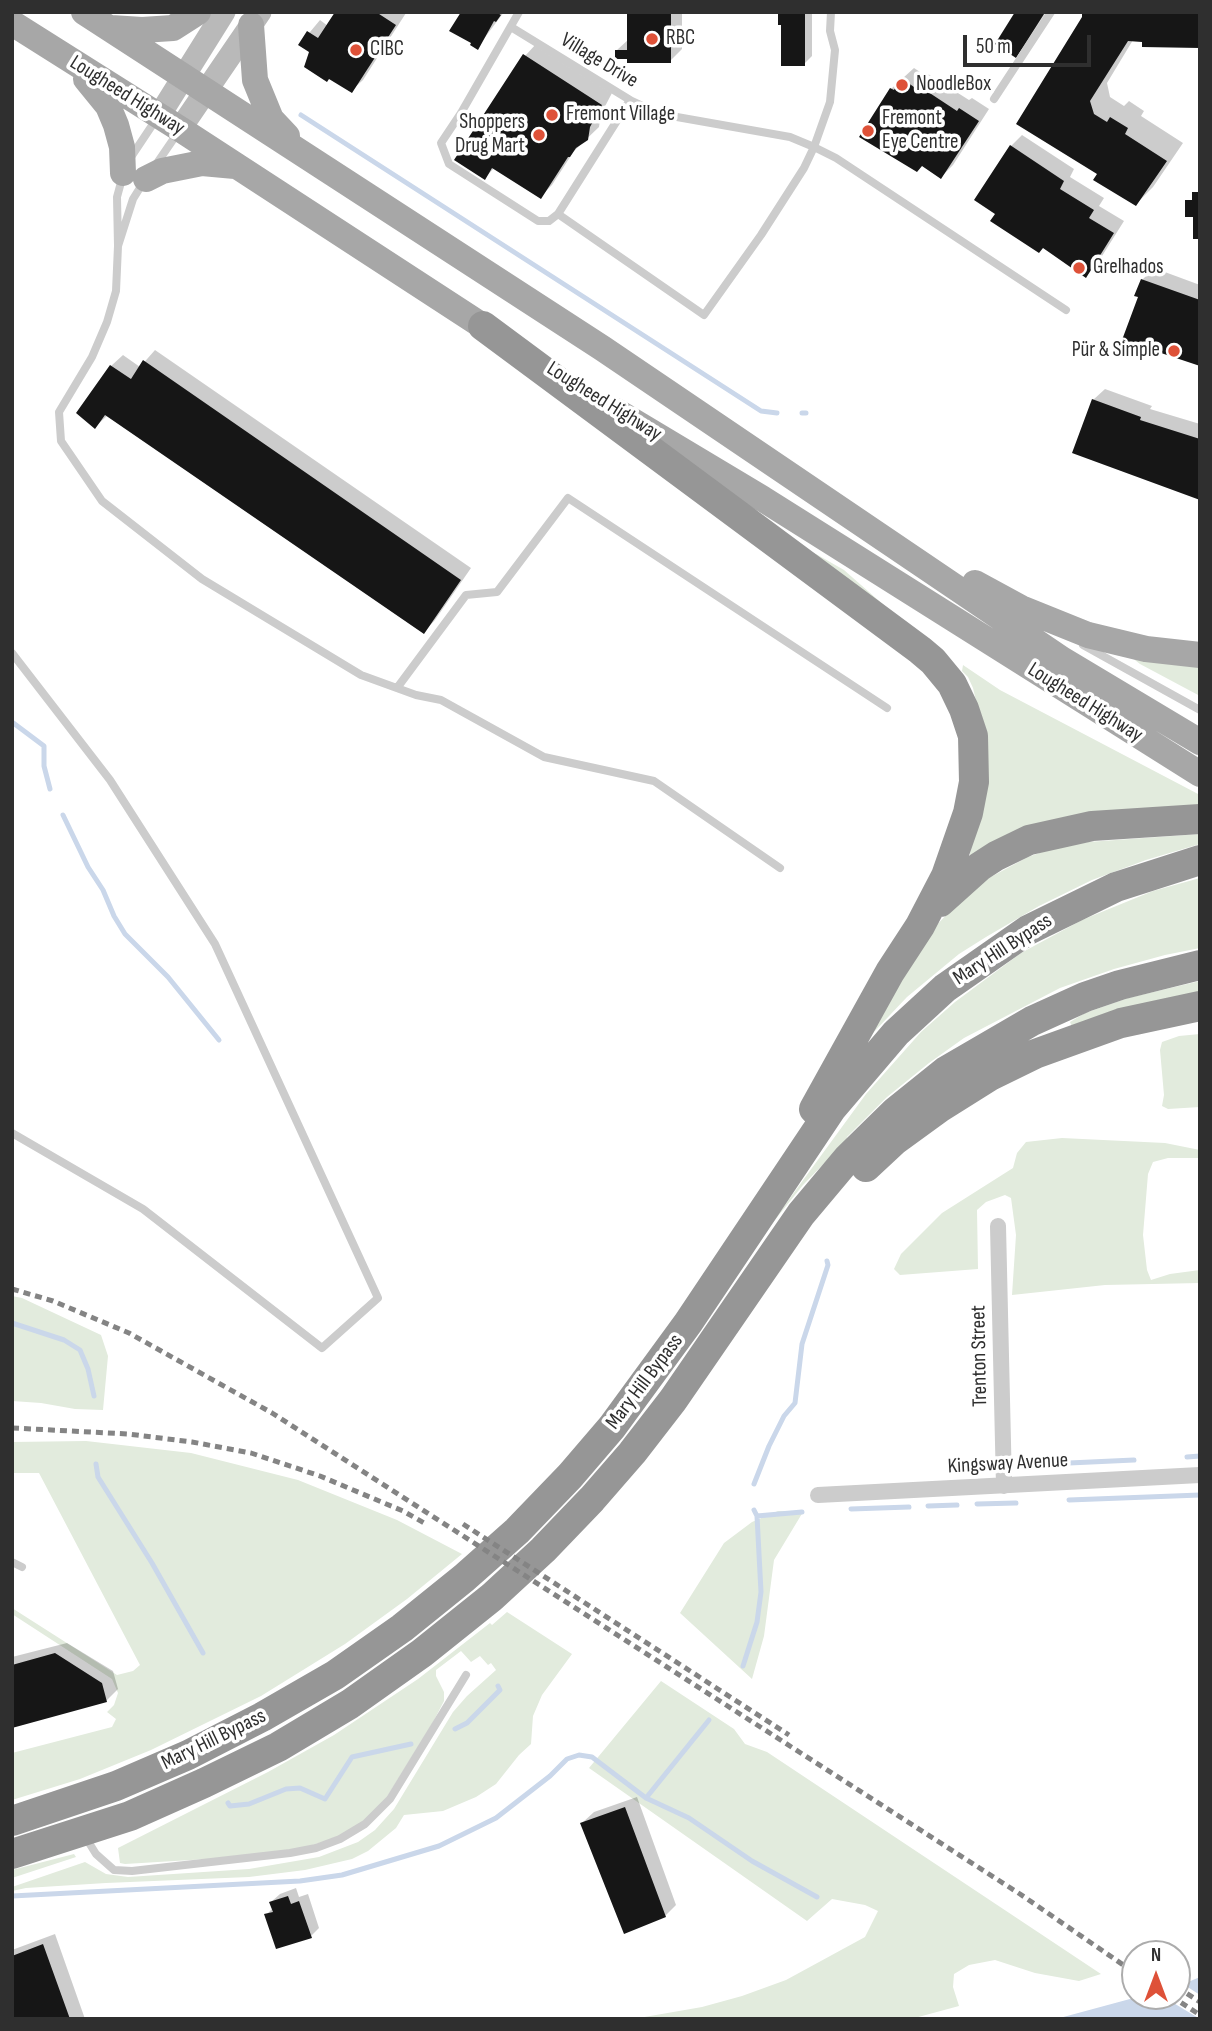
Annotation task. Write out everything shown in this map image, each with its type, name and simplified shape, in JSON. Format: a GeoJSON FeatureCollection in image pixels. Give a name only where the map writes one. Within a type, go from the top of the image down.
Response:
{"type":"FeatureCollection","features":[{"type":"Feature","properties":{"kind":"highway"},"geometry":{"type":"LineString","coordinates":[[483,326],[897,631],[933,661],[952,684],[973,736],[974,782],[968,813],[942,886],[860,1024],[746,1236]]}},
{"type":"Feature","properties":{"kind":"highway"},"geometry":{"type":"LineString","coordinates":[[920,926],[961,880],[996,856],[1029,840],[1092,826],[1200,820]]}},
{"type":"Feature","properties":{"kind":"highway","name":"Mary Hill Bypass"},"geometry":{"type":"LineString","coordinates":[[12,1821],[116,1786],[188,1755],[262,1717],[335,1675],[402,1628],[464,1578],[517,1531],[612,1427],[746,1236],[812,1136],[852,1083],[896,1033],[945,988],[1000,947],[1055,915],[1116,887],[1200,860]]}},
{"type":"Feature","properties":{"kind":"highway","name":"Mary Hill Bypass"},"geometry":{"type":"LineString","coordinates":[[12,1854],[83,1832],[167,1800],[278,1747],[350,1703],[422,1653],[492,1597],[543,1550],[632,1453],[673,1400],[801,1214],[848,1158],[895,1112],[946,1071],[1000,1038],[1085,997],[1152,975],[1200,965]]}},
{"type":"Feature","properties":{"kind":"highway"},"geometry":{"type":"LineString","coordinates":[[763,1267],[895,1140],[990,1076],[1079,1037],[1121,1023],[1200,1006]]}},
{"type":"Feature","properties":{"kind":"main road","name":"Lougheed Highway"},"geometry":{"type":"LineString","coordinates":[[84,12],[602,348],[1063,660],[1200,742]]}},
{"type":"Feature","properties":{"kind":"main road"},"geometry":{"type":"LineString","coordinates":[[106,27],[142,30],[173,28],[198,12]]}},
{"type":"Feature","properties":{"kind":"main road"},"geometry":{"type":"LineString","coordinates":[[170,122],[183,77],[224,12]]}},
{"type":"Feature","properties":{"kind":"main road"},"geometry":{"type":"LineString","coordinates":[[170,122],[207,92],[256,18]]}},
{"type":"Feature","properties":{"kind":"main road"},"geometry":{"type":"LineString","coordinates":[[256,18],[255,80],[271,119],[310,159]]}},
{"type":"Feature","properties":{"kind":"main road","name":"Lougheed Highway"},"geometry":{"type":"LineString","coordinates":[[12,23],[170,122],[483,326],[1200,774]]}},
{"type":"Feature","properties":{"kind":"main road"},"geometry":{"type":"LineString","coordinates":[[66,57],[108,106],[134,176],[202,163],[235,166]]}},
{"type":"Feature","properties":{"kind":"main road"},"geometry":{"type":"LineString","coordinates":[[739,442],[959,575],[1021,608],[1061,626],[1115,643],[1200,655]]}},
{"type":"Feature","properties":{"kind":"street","name":"Trenton Street"},"geometry":{"type":"LineString","coordinates":[[998,1226],[1004,1486]]}},
{"type":"Feature","properties":{"kind":"street","name":"Kingsway Avenue"},"geometry":{"type":"LineString","coordinates":[[818,1495],[1200,1475]]}},
{"type":"Feature","properties":{"kind":"lane"},"geometry":{"type":"LineString","coordinates":[[519,12],[441,143],[449,164],[538,221],[549,221],[558,214],[630,100]]}},
{"type":"Feature","properties":{"kind":"lane"},"geometry":{"type":"LineString","coordinates":[[558,214],[704,315],[767,225],[804,168],[814,147],[830,102],[835,50],[830,31],[831,12]]}},
{"type":"Feature","properties":{"kind":"lane"},"geometry":{"type":"LineString","coordinates":[[994,99],[1051,12]]}},
{"type":"Feature","properties":{"kind":"lane","name":"Village Drive"},"geometry":{"type":"LineString","coordinates":[[510,27],[630,100],[660,114],[790,137],[836,158],[1066,310]]}},
{"type":"Feature","properties":{"kind":"lane"},"geometry":{"type":"LineString","coordinates":[[170,122],[117,197],[116,291],[107,322],[92,357],[59,412],[61,441],[75,466],[102,501],[202,579],[361,675],[441,700],[544,757],[654,781],[780,868]]}},
{"type":"Feature","properties":{"kind":"lane"},"geometry":{"type":"LineString","coordinates":[[118,246],[133,199],[133,153],[170,122]]}},
{"type":"Feature","properties":{"kind":"lane"},"geometry":{"type":"LineString","coordinates":[[397,688],[466,595],[497,592],[568,498],[887,708]]}},
{"type":"Feature","properties":{"kind":"lane"},"geometry":{"type":"LineString","coordinates":[[971,582],[1200,710]]}},
{"type":"Feature","properties":{"kind":"lane"},"geometry":{"type":"LineString","coordinates":[[12,653],[110,780],[215,944],[378,1298],[322,1348],[143,1209],[12,1133]]}},
{"type":"Feature","properties":{"kind":"lane"},"geometry":{"type":"LineString","coordinates":[[12,1562],[22,1567]]}},
{"type":"Feature","properties":{"kind":"lane"},"geometry":{"type":"LineString","coordinates":[[83,1832],[105,1864],[114,1870],[132,1871],[290,1853],[316,1848],[340,1839],[365,1824],[390,1799],[466,1675]]}},
{"type":"Feature","properties":{"kind":"shaded area"},"geometry":{"type":"Polygon","coordinates":[[[808,552],[844,570],[886,607],[808,552]]]}},
{"type":"Feature","properties":{"kind":"shaded area"},"geometry":{"type":"Polygon","coordinates":[[[1131,657],[1200,667],[1200,696],[1140,664],[1131,657]]]}},
{"type":"Feature","properties":{"kind":"shaded area"},"geometry":{"type":"Polygon","coordinates":[[[963,665],[1000,690],[1200,795],[1200,807],[970,856],[978,709],[973,688],[962,671],[963,665]]]}},
{"type":"Feature","properties":{"kind":"shaded area"},"geometry":{"type":"Polygon","coordinates":[[[1200,834],[1200,844],[1092,880],[1039,906],[959,954],[907,997],[856,1051],[930,932],[987,879],[1028,857],[1048,850],[1088,842],[1200,834]]]}},
{"type":"Feature","properties":{"kind":"shaded area"},"geometry":{"type":"Polygon","coordinates":[[[1200,878],[1200,948],[1114,969],[1060,988],[964,1038],[887,1097],[803,1185],[766,1231],[866,1094],[921,1032],[955,1002],[1021,953],[1082,920],[1153,891],[1200,878]]]}},
{"type":"Feature","properties":{"kind":"shaded area"},"geometry":{"type":"Polygon","coordinates":[[[1200,981],[1200,995],[1072,1027],[1070,1022],[1085,1013],[1128,998],[1200,981]]]}},
{"type":"Feature","properties":{"kind":"shaded area"},"geometry":{"type":"Polygon","coordinates":[[[1200,1034],[1200,1107],[1168,1109],[1162,1106],[1162,1042],[1179,1036],[1200,1034]]]}},
{"type":"Feature","properties":{"kind":"shaded area"},"geometry":{"type":"Polygon","coordinates":[[[1062,1138],[1165,1143],[1200,1150],[1200,1158],[1168,1158],[1153,1162],[1148,1174],[1143,1235],[1147,1270],[1151,1280],[1200,1270],[1200,1283],[1105,1285],[1012,1295],[1016,1235],[1011,1198],[1005,1195],[986,1202],[977,1210],[978,1269],[900,1275],[894,1269],[901,1254],[942,1213],[1013,1168],[1017,1153],[1026,1142],[1062,1138]]]}},
{"type":"Feature","properties":{"kind":"shaded area"},"geometry":{"type":"Polygon","coordinates":[[[12,1296],[22,1298],[101,1335],[108,1356],[103,1410],[12,1401],[12,1296]]]}},
{"type":"Feature","properties":{"kind":"shaded area"},"geometry":{"type":"Polygon","coordinates":[[[86,1441],[191,1453],[298,1480],[397,1520],[462,1554],[407,1599],[345,1644],[261,1696],[151,1750],[80,1779],[12,1800],[12,1753],[112,1727],[116,1719],[107,1712],[114,1705],[118,1693],[112,1679],[12,1614],[12,1608],[117,1675],[133,1671],[140,1665],[39,1473],[12,1473],[12,1442],[86,1441]]]}},
{"type":"Feature","properties":{"kind":"shaded area"},"geometry":{"type":"Polygon","coordinates":[[[778,1511],[803,1512],[774,1560],[764,1636],[752,1679],[680,1613],[724,1543],[752,1522],[778,1511]]]}},
{"type":"Feature","properties":{"kind":"shaded area"},"geometry":{"type":"Polygon","coordinates":[[[507,1612],[572,1654],[542,1695],[533,1716],[531,1744],[496,1784],[476,1797],[443,1811],[404,1815],[396,1828],[368,1851],[352,1859],[305,1870],[249,1877],[106,1883],[12,1891],[12,1887],[85,1862],[106,1874],[128,1877],[249,1869],[319,1857],[358,1842],[375,1830],[394,1809],[453,1712],[496,1670],[491,1663],[488,1665],[480,1656],[471,1662],[461,1651],[436,1670],[444,1692],[444,1701],[432,1724],[375,1814],[345,1835],[303,1848],[240,1857],[125,1864],[120,1863],[118,1848],[268,1772],[334,1735],[418,1679],[507,1612]]]}},
{"type":"Feature","properties":{"kind":"shaded area"},"geometry":{"type":"Polygon","coordinates":[[[661,1681],[734,1729],[745,1744],[767,1752],[1101,1974],[1079,1981],[1035,1973],[995,1960],[969,1965],[954,1974],[953,1987],[959,2006],[911,2019],[633,2019],[702,2007],[786,1980],[865,1937],[878,1911],[865,1905],[832,1899],[807,1921],[589,1768],[661,1681]]]}},
{"type":"Feature","properties":{"kind":"shaded area"},"geometry":{"type":"Polygon","coordinates":[[[74,1854],[76,1857],[12,1878],[12,1870],[74,1854]]]}},
{"type":"Feature","properties":{"kind":"water"},"geometry":{"type":"Polygon","coordinates":[[[1200,1977],[1200,2019],[1056,2019],[1121,2001],[1121,2010],[1191,2010],[1191,1981],[1200,1977]]]}},
{"type":"Feature","properties":{"kind":"pier"},"geometry":{"type":"Polygon","coordinates":[[[1191,1989],[1200,1995],[1200,2019],[1185,2010],[1191,2010],[1191,1989]]]}},
{"type":"Feature","properties":{"kind":"building"},"geometry":{"type":"Polygon","coordinates":[[[335,12],[376,12],[396,25],[352,93],[329,79],[327,82],[304,67],[309,52],[298,45],[307,31],[318,38],[335,12]]]}},
{"type":"Feature","properties":{"kind":"building"},"geometry":{"type":"Polygon","coordinates":[[[461,12],[496,12],[501,15],[494,21],[478,50],[449,31],[461,12]]]}},
{"type":"Feature","properties":{"kind":"building"},"geometry":{"type":"Polygon","coordinates":[[[627,12],[671,12],[671,63],[627,63],[627,59],[615,59],[615,50],[627,50],[627,12]]]}},
{"type":"Feature","properties":{"kind":"building"},"geometry":{"type":"Polygon","coordinates":[[[778,12],[805,12],[805,66],[781,66],[781,25],[778,25],[778,12]]]}},
{"type":"Feature","properties":{"kind":"building"},"geometry":{"type":"Polygon","coordinates":[[[1015,12],[1044,14],[1016,58],[995,44],[1015,12]]]}},
{"type":"Feature","properties":{"kind":"building"},"geometry":{"type":"Polygon","coordinates":[[[1082,12],[1200,12],[1200,48],[1142,47],[1142,42],[1128,41],[1090,101],[1094,114],[1107,122],[1110,117],[1128,128],[1125,134],[1167,161],[1136,206],[1093,180],[1097,174],[1016,124],[1082,17],[1082,12]]]}},
{"type":"Feature","properties":{"kind":"building"},"geometry":{"type":"Polygon","coordinates":[[[523,54],[602,105],[590,127],[588,140],[568,157],[541,199],[492,168],[485,180],[454,160],[523,54]]]}},
{"type":"Feature","properties":{"kind":"building"},"geometry":{"type":"Polygon","coordinates":[[[901,78],[979,121],[941,179],[922,166],[917,172],[859,137],[890,88],[894,90],[901,78]]]}},
{"type":"Feature","properties":{"kind":"building"},"geometry":{"type":"Polygon","coordinates":[[[1010,145],[1064,181],[1060,189],[1094,210],[1089,218],[1114,233],[1086,278],[1043,248],[1039,253],[990,221],[995,214],[974,200],[1010,145]]]}},
{"type":"Feature","properties":{"kind":"building"},"geometry":{"type":"Polygon","coordinates":[[[1192,192],[1200,192],[1200,239],[1193,239],[1193,217],[1185,217],[1185,200],[1192,200],[1192,192]]]}},
{"type":"Feature","properties":{"kind":"building"},"geometry":{"type":"Polygon","coordinates":[[[1141,279],[1200,300],[1200,366],[1122,340],[1138,297],[1134,296],[1141,279]]]}},
{"type":"Feature","properties":{"kind":"building"},"geometry":{"type":"Polygon","coordinates":[[[143,360],[461,580],[424,634],[105,415],[95,429],[76,413],[110,365],[131,379],[143,360]]]}},
{"type":"Feature","properties":{"kind":"building"},"geometry":{"type":"Polygon","coordinates":[[[1092,399],[1141,417],[1140,420],[1200,439],[1200,500],[1072,453],[1092,399]]]}},
{"type":"Feature","properties":{"kind":"building"},"geometry":{"type":"Polygon","coordinates":[[[55,1653],[102,1683],[107,1702],[12,1728],[12,1665],[55,1653]]]}},
{"type":"Feature","properties":{"kind":"building"},"geometry":{"type":"Polygon","coordinates":[[[625,1807],[666,1917],[624,1934],[580,1823],[625,1807]]]}},
{"type":"Feature","properties":{"kind":"building"},"geometry":{"type":"Polygon","coordinates":[[[288,1896],[291,1904],[299,1901],[312,1938],[276,1949],[264,1914],[273,1912],[269,1902],[288,1896]]]}},
{"type":"Feature","properties":{"kind":"building"},"geometry":{"type":"Polygon","coordinates":[[[43,1944],[70,2019],[12,2019],[12,1956],[43,1944]]]}},
{"type":"Feature","properties":{"kind":"waterway"},"geometry":{"type":"LineString","coordinates":[[301,115],[761,411],[777,413]]}},
{"type":"Feature","properties":{"kind":"waterway"},"geometry":{"type":"LineString","coordinates":[[12,722],[44,746],[44,766],[50,789]]}},
{"type":"Feature","properties":{"kind":"waterway"},"geometry":{"type":"LineString","coordinates":[[63,815],[125,934],[168,977],[219,1040]]}},
{"type":"Feature","properties":{"kind":"waterway"},"geometry":{"type":"LineString","coordinates":[[754,1484],[784,1416],[795,1403],[802,1344],[828,1265],[827,1261]]}},
{"type":"Feature","properties":{"kind":"waterway"},"geometry":{"type":"LineString","coordinates":[[12,1323],[64,1340],[80,1350],[88,1369],[94,1396]]}},
{"type":"Feature","properties":{"kind":"waterway"},"geometry":{"type":"LineString","coordinates":[[1187,1457],[1200,1456]]}},
{"type":"Feature","properties":{"kind":"waterway"},"geometry":{"type":"LineString","coordinates":[[1026,1465],[1134,1460]]}},
{"type":"Feature","properties":{"kind":"waterway"},"geometry":{"type":"LineString","coordinates":[[96,1464],[98,1477],[152,1563],[203,1653]]}},
{"type":"Feature","properties":{"kind":"waterway"},"geometry":{"type":"LineString","coordinates":[[1069,1500],[1200,1495]]}},
{"type":"Feature","properties":{"kind":"waterway"},"geometry":{"type":"LineString","coordinates":[[977,1504],[1016,1503]]}},
{"type":"Feature","properties":{"kind":"waterway"},"geometry":{"type":"LineString","coordinates":[[928,1506],[957,1505]]}},
{"type":"Feature","properties":{"kind":"waterway"},"geometry":{"type":"LineString","coordinates":[[851,1509],[909,1507]]}},
{"type":"Feature","properties":{"kind":"waterway"},"geometry":{"type":"LineString","coordinates":[[743,1666],[757,1622],[761,1592],[757,1516],[754,1510]]}},
{"type":"Feature","properties":{"kind":"waterway"},"geometry":{"type":"LineString","coordinates":[[757,1516],[802,1512]]}},
{"type":"Feature","properties":{"kind":"waterway"},"geometry":{"type":"LineString","coordinates":[[455,1729],[467,1723],[500,1690],[498,1686]]}},
{"type":"Feature","properties":{"kind":"waterway"},"geometry":{"type":"LineString","coordinates":[[646,1798],[709,1720]]}},
{"type":"Feature","properties":{"kind":"waterway"},"geometry":{"type":"LineString","coordinates":[[228,1803],[230,1806],[249,1804],[286,1789],[300,1788],[325,1799],[352,1757],[411,1744]]}},
{"type":"Feature","properties":{"kind":"waterway"},"geometry":{"type":"LineString","coordinates":[[12,1896],[300,1881],[342,1875],[439,1846],[496,1818],[550,1776],[567,1759],[579,1755],[592,1757],[646,1798],[689,1818],[752,1861],[817,1897]]}},
{"type":"Feature","properties":{"kind":"railway"},"geometry":{"type":"LineString","coordinates":[[12,1289],[53,1301],[129,1333],[272,1413],[1020,1894],[1121,1963]]}},
{"type":"Feature","properties":{"kind":"railway"},"geometry":{"type":"LineString","coordinates":[[12,1428],[128,1434],[251,1453],[320,1476],[403,1511],[426,1524]]}},
{"type":"Feature","properties":{"kind":"railway"},"geometry":{"type":"LineString","coordinates":[[463,1524],[789,1735]]}},
{"type":"Feature","properties":{"kind":"railway"},"geometry":{"type":"LineString","coordinates":[[1191,1996],[1200,2002]]}},
{"type":"Feature","properties":{"kind":"railway"},"geometry":{"type":"LineString","coordinates":[[1191,2009],[1200,2015]]}},
{"type":"Feature","properties":{"kind":"place","name":"RBC"},"geometry":{"type":"Point","coordinates":[652,39]}},
{"type":"Feature","properties":{"kind":"place","name":"CIBC"},"geometry":{"type":"Point","coordinates":[356,50]}},
{"type":"Feature","properties":{"kind":"place","name":"NoodleBox"},"geometry":{"type":"Point","coordinates":[902,85]}},
{"type":"Feature","properties":{"kind":"place","name":"Fremont Village"},"geometry":{"type":"Point","coordinates":[552,115]}},
{"type":"Feature","properties":{"kind":"place","name":"Fremont Eye Centre"},"geometry":{"type":"Point","coordinates":[868,131]}},
{"type":"Feature","properties":{"kind":"place","name":"Shoppers Drug Mart"},"geometry":{"type":"Point","coordinates":[539,135]}},
{"type":"Feature","properties":{"kind":"place","name":"Grelhados"},"geometry":{"type":"Point","coordinates":[1079,268]}},
{"type":"Feature","properties":{"kind":"place","name":"Pür & Simple"},"geometry":{"type":"Point","coordinates":[1174,351]}}]}
